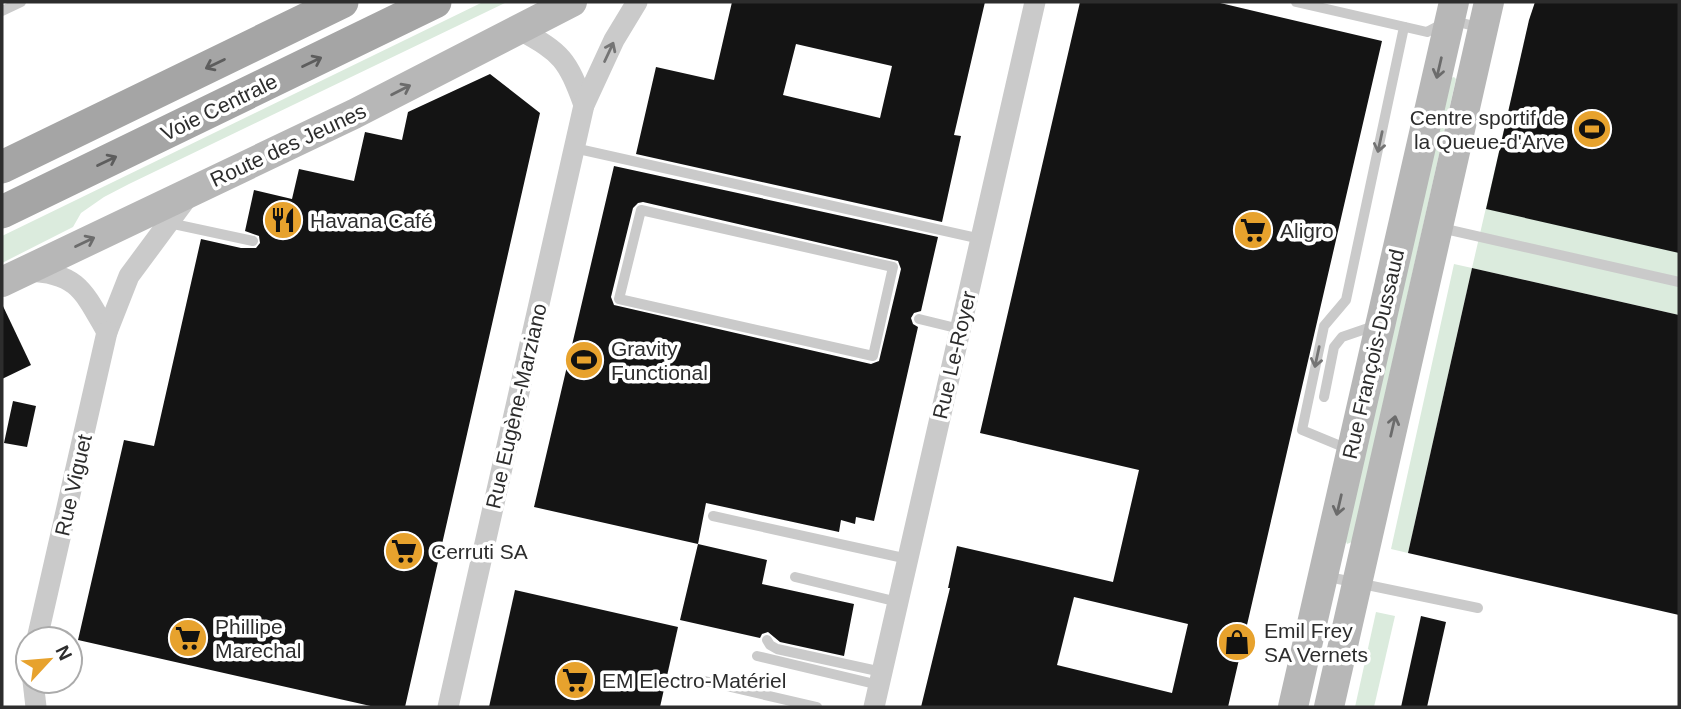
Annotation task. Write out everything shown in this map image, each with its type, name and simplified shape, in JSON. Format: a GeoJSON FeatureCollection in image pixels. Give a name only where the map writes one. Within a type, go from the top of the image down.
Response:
{"type":"FeatureCollection","features":[{"type":"Feature","properties":{"kind":"main road","name":"Voie Centrale"},"geometry":{"type":"LineString","coordinates":[[2,167],[342,2]]}},
{"type":"Feature","properties":{"kind":"main road","name":"Voie Centrale"},"geometry":{"type":"LineString","coordinates":[[2,212],[435,2]]}},
{"type":"Feature","properties":{"kind":"main road","name":"Route des Jeunes"},"geometry":{"type":"LineString","coordinates":[[14,276],[354,114],[572,2]]}},
{"type":"Feature","properties":{"kind":"main road","name":"Rue François-Dussaud"},"geometry":{"type":"LineString","coordinates":[[1313,698],[1323,576],[1452,11]]}},
{"type":"Feature","properties":{"kind":"main road","name":"Rue François-Dussaud"},"geometry":{"type":"LineString","coordinates":[[1313,698],[1357,583],[1486,15]]}},
{"type":"Feature","properties":{"kind":"street","name":"Rue Eugène-Marziano"},"geometry":{"type":"LineString","coordinates":[[448,707],[584,105],[614,40],[637,2]]}},
{"type":"Feature","properties":{"kind":"street","name":"Rue Le-Royer"},"geometry":{"type":"LineString","coordinates":[[874,707],[1035,2]]}},
{"type":"Feature","properties":{"kind":"street"},"geometry":{"type":"LineString","coordinates":[[520,30],[552,48],[562,58],[571,71],[584,105]]}},
{"type":"Feature","properties":{"kind":"street","name":"Rue Viguet"},"geometry":{"type":"LineString","coordinates":[[40,625],[107,332],[129,276],[192,190]]}},
{"type":"Feature","properties":{"kind":"street"},"geometry":{"type":"LineString","coordinates":[[14,276],[49,272],[66,278],[79,287],[107,332]]}},
{"type":"Feature","properties":{"kind":"lane"},"geometry":{"type":"LineString","coordinates":[[2,11],[21,2]]}},
{"type":"Feature","properties":{"kind":"lane"},"geometry":{"type":"LineString","coordinates":[[1296,2],[1427,32],[1452,11],[1486,15]]}},
{"type":"Feature","properties":{"kind":"lane"},"geometry":{"type":"LineString","coordinates":[[1351,450],[1302,430],[1324,326],[1346,300],[1404,27]]}},
{"type":"Feature","properties":{"kind":"lane"},"geometry":{"type":"LineString","coordinates":[[574,148],[981,239]]}},
{"type":"Feature","properties":{"kind":"lane"},"geometry":{"type":"LineString","coordinates":[[641,210],[893,267],[873,356],[619,299],[641,210]]}},
{"type":"Feature","properties":{"kind":"lane"},"geometry":{"type":"LineString","coordinates":[[169,223],[253,242]]}},
{"type":"Feature","properties":{"kind":"lane"},"geometry":{"type":"LineString","coordinates":[[1438,227],[1679,282]]}},
{"type":"Feature","properties":{"kind":"lane"},"geometry":{"type":"LineString","coordinates":[[919,319],[960,329]]}},
{"type":"Feature","properties":{"kind":"lane"},"geometry":{"type":"LineString","coordinates":[[1324,397],[1334,347],[1342,337],[1380,324]]}},
{"type":"Feature","properties":{"kind":"lane"},"geometry":{"type":"LineString","coordinates":[[713,516],[908,559]]}},
{"type":"Feature","properties":{"kind":"lane"},"geometry":{"type":"LineString","coordinates":[[1323,576],[1478,608]]}},
{"type":"Feature","properties":{"kind":"lane"},"geometry":{"type":"LineString","coordinates":[[795,577],[898,602]]}},
{"type":"Feature","properties":{"kind":"lane"},"geometry":{"type":"LineString","coordinates":[[767,640],[769,645],[777,649],[881,678]]}},
{"type":"Feature","properties":{"kind":"lane"},"geometry":{"type":"LineString","coordinates":[[757,656],[881,678]]}},
{"type":"Feature","properties":{"kind":"lane"},"geometry":{"type":"LineString","coordinates":[[696,679],[817,707]]}},
{"type":"Feature","properties":{"kind":"green space"},"geometry":{"type":"Polygon","coordinates":[[[483,2],[507,2],[129,184],[81,213],[73,227],[2,263],[2,236],[483,2]]]}},
{"type":"Feature","properties":{"kind":"green space","name":"Centre sportif de la Queue-d'Arve"},"geometry":{"type":"Polygon","coordinates":[[[1531,14],[1679,48],[1679,315],[1472,268],[1531,14]]]}},
{"type":"Feature","properties":{"kind":"green space"},"geometry":{"type":"Polygon","coordinates":[[[1451,78],[1456,79],[1352,542],[1347,544],[1345,539],[1451,78]]]}},
{"type":"Feature","properties":{"kind":"green space"},"geometry":{"type":"Polygon","coordinates":[[[1454,264],[1472,268],[1408,553],[1391,549],[1454,264]]]}},
{"type":"Feature","properties":{"kind":"green space"},"geometry":{"type":"Polygon","coordinates":[[[1376,612],[1395,616],[1374,707],[1355,707],[1376,612]]]}},
{"type":"Feature","properties":{"kind":"building"},"geometry":{"type":"Polygon","coordinates":[[[732,2],[985,2],[954,135],[961,136],[942,222],[636,154],[656,67],[714,80],[732,2]],[[796,44],[783,95],[880,118],[892,66],[796,44]]]}},
{"type":"Feature","properties":{"kind":"building"},"geometry":{"type":"Polygon","coordinates":[[[1080,2],[1216,2],[1382,41],[1228,707],[921,707],[950,588],[957,546],[1113,582],[1139,470],[980,433],[1080,2]],[[1074,597],[1057,665],[1172,693],[1188,624],[1074,597]]]}},
{"type":"Feature","properties":{"kind":"building","name":"Centre sportif de la Queue-d'Arve"},"geometry":{"type":"Polygon","coordinates":[[[1535,2],[1679,2],[1679,253],[1486,209],[1535,2]]]}},
{"type":"Feature","properties":{"kind":"building"},"geometry":{"type":"Polygon","coordinates":[[[490,74],[540,113],[405,707],[375,707],[84,641],[84,625],[81,625],[124,440],[154,446],[201,239],[241,248],[256,248],[260,243],[259,236],[245,231],[254,190],[292,199],[299,169],[354,181],[365,132],[402,140],[408,112],[490,74]]]}},
{"type":"Feature","properties":{"kind":"building"},"geometry":{"type":"Polygon","coordinates":[[[614,166],[938,237],[921,311],[914,313],[911,318],[913,324],[918,327],[874,521],[856,517],[855,524],[841,520],[839,532],[706,503],[698,544],[534,507],[614,166]],[[643,202],[633,208],[611,297],[614,305],[871,364],[879,361],[901,269],[898,261],[643,202]]]}},
{"type":"Feature","properties":{"kind":"building"},"geometry":{"type":"Polygon","coordinates":[[[1472,268],[1679,315],[1679,615],[1408,553],[1472,268]]]}},
{"type":"Feature","properties":{"kind":"building"},"geometry":{"type":"Polygon","coordinates":[[[2,304],[31,365],[2,379],[2,304]]]}},
{"type":"Feature","properties":{"kind":"building"},"geometry":{"type":"Polygon","coordinates":[[[13,401],[36,406],[27,447],[4,443],[13,401]]]}},
{"type":"Feature","properties":{"kind":"building"},"geometry":{"type":"Polygon","coordinates":[[[698,544],[767,560],[762,584],[854,604],[844,656],[780,642],[768,632],[760,638],[680,620],[698,544]]]}},
{"type":"Feature","properties":{"kind":"building"},"geometry":{"type":"Polygon","coordinates":[[[515,590],[678,627],[660,707],[489,707],[515,590]]]}},
{"type":"Feature","properties":{"kind":"building"},"geometry":{"type":"Polygon","coordinates":[[[1421,616],[1446,622],[1427,707],[1401,707],[1421,616]]]}},
{"type":"Feature","properties":{"kind":"place","name":"Centre sportif de la Queue-d'Arve"},"geometry":{"type":"Point","coordinates":[1592,129]}},
{"type":"Feature","properties":{"kind":"place","name":"Havana Café"},"geometry":{"type":"Point","coordinates":[283,220]}},
{"type":"Feature","properties":{"kind":"place","name":"Aligro"},"geometry":{"type":"Point","coordinates":[1253,230]}},
{"type":"Feature","properties":{"kind":"place","name":"Gravity Functional"},"geometry":{"type":"Point","coordinates":[584,360]}},
{"type":"Feature","properties":{"kind":"place","name":"Cerruti SA"},"geometry":{"type":"Point","coordinates":[404,551]}},
{"type":"Feature","properties":{"kind":"place","name":"Phillipe Marechal"},"geometry":{"type":"Point","coordinates":[188,638]}},
{"type":"Feature","properties":{"kind":"place","name":"Emil Frey SA Vernets"},"geometry":{"type":"Point","coordinates":[1237,642]}},
{"type":"Feature","properties":{"kind":"place","name":"EM Electro-Matériel"},"geometry":{"type":"Point","coordinates":[575,680]}}]}
